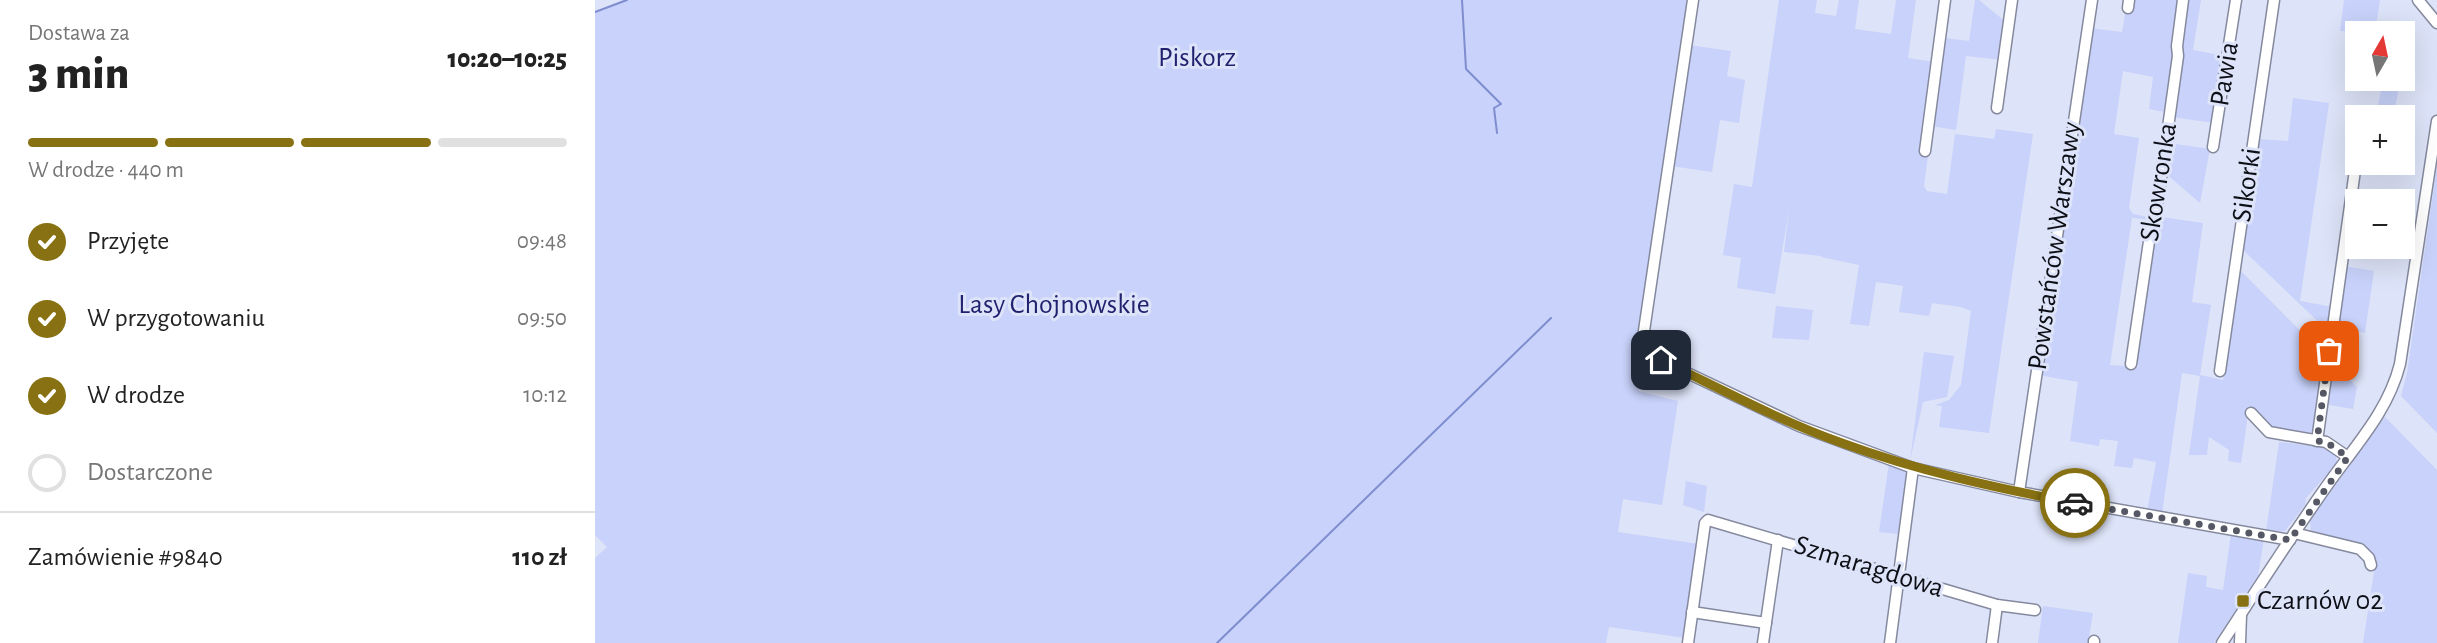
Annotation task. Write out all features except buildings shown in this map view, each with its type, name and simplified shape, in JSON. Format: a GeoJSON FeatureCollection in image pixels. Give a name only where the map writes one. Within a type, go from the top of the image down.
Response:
{"type":"FeatureCollection","features":[{"type":"Feature","properties":{"kind":"street"},"geometry":{"type":"LineString","coordinates":[[1693,0],[1641,351],[1799,426],[1913,468],[2019,492],[2360,549],[2369,558],[2371,565]]}},
{"type":"Feature","properties":{"kind":"street"},"geometry":{"type":"LineString","coordinates":[[1924,151],[1945,0]]}},
{"type":"Feature","properties":{"kind":"street"},"geometry":{"type":"LineString","coordinates":[[1997,108],[2012,0]]}},
{"type":"Feature","properties":{"kind":"street","name":"Powstańców Warszawy"},"geometry":{"type":"LineString","coordinates":[[2019,492],[2092,0]]}},
{"type":"Feature","properties":{"kind":"street","name":"Skowronka"},"geometry":{"type":"LineString","coordinates":[[2131,364],[2151,228],[2157,206],[2183,0]]}},
{"type":"Feature","properties":{"kind":"street","name":"Pawia"},"geometry":{"type":"LineString","coordinates":[[2213,147],[2236,0]]}},
{"type":"Feature","properties":{"kind":"street","name":"Sikorki"},"geometry":{"type":"LineString","coordinates":[[2220,370],[2274,0]]}},
{"type":"Feature","properties":{"kind":"street"},"geometry":{"type":"LineString","coordinates":[[2418,0],[2437,23]]}},
{"type":"Feature","properties":{"kind":"street"},"geometry":{"type":"LineString","coordinates":[[2221,643],[2292,536],[2381,411],[2392,388],[2400,364],[2437,121]]}},
{"type":"Feature","properties":{"kind":"street"},"geometry":{"type":"LineString","coordinates":[[2317,441],[2354,175]]}},
{"type":"Feature","properties":{"kind":"street"},"geometry":{"type":"LineString","coordinates":[[2251,413],[2269,432],[2326,442],[2348,457]]}},
{"type":"Feature","properties":{"kind":"street"},"geometry":{"type":"LineString","coordinates":[[1890,643],[1913,468]]}},
{"type":"Feature","properties":{"kind":"street","name":"Szmaragdowa"},"geometry":{"type":"LineString","coordinates":[[1692,612],[1705,523],[1712,520],[1997,605],[2035,610]]}},
{"type":"Feature","properties":{"kind":"street"},"geometry":{"type":"LineString","coordinates":[[1763,643],[1779,540]]}},
{"type":"Feature","properties":{"kind":"street"},"geometry":{"type":"LineString","coordinates":[[1991,643],[1997,605]]}},
{"type":"Feature","properties":{"kind":"street"},"geometry":{"type":"LineString","coordinates":[[1688,643],[1692,612],[1766,623]]}},
{"type":"Feature","properties":{"kind":"street"},"geometry":{"type":"LineString","coordinates":[[2239,643],[2241,614]]}},
{"type":"Feature","properties":{"kind":"green space","name":"Lasy Chojnowskie"},"geometry":{"type":"Polygon","coordinates":[[[623,0],[1690,0],[1639,391],[1678,401],[1662,505],[1623,499],[1618,532],[1699,544],[1685,638],[1609,627],[1606,643],[595,643],[595,558],[607,547],[595,535],[595,11],[623,0]]]}},
{"type":"Feature","properties":{"kind":"green space"},"geometry":{"type":"Polygon","coordinates":[[[1779,0],[1817,0],[1815,13],[1836,16],[1839,0],[1859,0],[1855,29],[1891,34],[1896,0],[1916,0],[1908,58],[1934,62],[1924,186],[1927,191],[1947,194],[1955,134],[1994,139],[1996,129],[2033,134],[1989,433],[1939,427],[1942,406],[1935,405],[1949,400],[1961,385],[1971,311],[1932,303],[1929,316],[1899,312],[1903,286],[1876,282],[1869,326],[1850,324],[1859,265],[1821,256],[1784,252],[1789,209],[1775,294],[1737,288],[1741,258],[1723,255],[1734,184],[1752,187],[1779,0]]]}},
{"type":"Feature","properties":{"kind":"green space"},"geometry":{"type":"Polygon","coordinates":[[[1975,0],[1979,0],[2007,23],[2002,60],[1966,56],[1956,130],[1931,126],[1944,38],[1969,41],[1975,0]]]}},
{"type":"Feature","properties":{"kind":"green space"},"geometry":{"type":"Polygon","coordinates":[[[2130,0],[2181,0],[2165,112],[2149,109],[2153,77],[2123,71],[2114,134],[2139,138],[2129,208],[2133,214],[2149,217],[2148,224],[2144,219],[2132,218],[2110,365],[2139,367],[2137,362],[2157,221],[2162,217],[2203,223],[2192,302],[2211,305],[2200,375],[2223,380],[2239,269],[2325,356],[2313,430],[2307,435],[2271,429],[2249,408],[2241,463],[2228,461],[2229,450],[2209,437],[2207,455],[2189,455],[2200,376],[2182,373],[2162,514],[2147,512],[2156,462],[2134,458],[2132,468],[2114,466],[2118,441],[2100,439],[2099,446],[2070,441],[2078,382],[2038,375],[2090,28],[2122,32],[2130,0]]]}},
{"type":"Feature","properties":{"kind":"green space"},"geometry":{"type":"Polygon","coordinates":[[[2186,0],[2201,0],[2193,50],[2224,56],[2214,123],[2172,117],[2183,49],[2179,48],[2186,0]]]}},
{"type":"Feature","properties":{"kind":"green space"},"geometry":{"type":"Polygon","coordinates":[[[2344,0],[2380,0],[2377,21],[2345,21],[2345,31],[2340,31],[2344,0]]]}},
{"type":"Feature","properties":{"kind":"green space"},"geometry":{"type":"Polygon","coordinates":[[[1689,45],[1731,51],[1727,76],[1745,80],[1739,123],[1720,120],[1712,172],[1671,166],[1689,45]]]}},
{"type":"Feature","properties":{"kind":"green space"},"geometry":{"type":"Polygon","coordinates":[[[2381,91],[2398,91],[2395,105],[2378,105],[2381,91]]]}},
{"type":"Feature","properties":{"kind":"green space"},"geometry":{"type":"Polygon","coordinates":[[[2293,98],[2329,103],[2300,301],[2333,307],[2328,331],[2242,249],[2258,139],[2288,141],[2293,98]]]}},
{"type":"Feature","properties":{"kind":"green space"},"geometry":{"type":"Polygon","coordinates":[[[2169,143],[2210,149],[2200,203],[2164,172],[2169,143]]]}},
{"type":"Feature","properties":{"kind":"green space"},"geometry":{"type":"Polygon","coordinates":[[[2437,166],[2437,433],[2401,396],[2407,373],[2437,166]]]}},
{"type":"Feature","properties":{"kind":"green space"},"geometry":{"type":"Polygon","coordinates":[[[2345,266],[2374,271],[2365,333],[2336,326],[2345,266]]]}},
{"type":"Feature","properties":{"kind":"green space"},"geometry":{"type":"Polygon","coordinates":[[[1776,306],[1813,310],[1809,340],[1772,338],[1776,306]]]}},
{"type":"Feature","properties":{"kind":"green space"},"geometry":{"type":"Polygon","coordinates":[[[1924,352],[1954,356],[1947,397],[1923,402],[1910,461],[1924,352]]]}},
{"type":"Feature","properties":{"kind":"green space"},"geometry":{"type":"Polygon","coordinates":[[[2331,362],[2357,387],[2353,409],[2324,404],[2331,362]]]}},
{"type":"Feature","properties":{"kind":"green space"},"geometry":{"type":"Polygon","coordinates":[[[2385,417],[2437,470],[2437,643],[2363,643],[2376,559],[2362,543],[2311,534],[2310,520],[2385,417]]]}},
{"type":"Feature","properties":{"kind":"green space"},"geometry":{"type":"Polygon","coordinates":[[[2279,442],[2323,447],[2336,456],[2337,463],[2306,498],[2305,505],[2285,531],[2266,532],[2279,442]]]}},
{"type":"Feature","properties":{"kind":"green space"},"geometry":{"type":"Polygon","coordinates":[[[1889,463],[1902,468],[1906,474],[1898,534],[1879,532],[1889,463]]]}},
{"type":"Feature","properties":{"kind":"green space"},"geometry":{"type":"Polygon","coordinates":[[[1686,481],[1707,486],[1704,512],[1683,505],[1686,481]]]}},
{"type":"Feature","properties":{"kind":"green space"},"geometry":{"type":"Polygon","coordinates":[[[2231,534],[2264,539],[2258,576],[2214,643],[2178,643],[2188,573],[2207,576],[2206,587],[2223,590],[2231,534]]]}},
{"type":"Feature","properties":{"kind":"green space"},"geometry":{"type":"Polygon","coordinates":[[[2043,606],[2093,613],[2088,643],[2038,643],[2043,606]]]}},
{"type":"Feature","properties":{"kind":"waterway"},"geometry":{"type":"LineString","coordinates":[[595,12],[627,0]]}},
{"type":"Feature","properties":{"kind":"waterway"},"geometry":{"type":"LineString","coordinates":[[1462,0],[1466,69],[1501,104],[1494,108],[1497,133]]}},
{"type":"Feature","properties":{"kind":"waterway"},"geometry":{"type":"LineString","coordinates":[[1217,643],[1551,318]]}},
{"type":"Feature","properties":{"kind":"way so far"},"geometry":{"type":"LineString","coordinates":[[2075,503],[2290,540],[2348,457],[2326,442],[2317,441],[2329,351]]}},
{"type":"Feature","properties":{"kind":"place","name":"Czarnów 02"},"geometry":{"type":"Point","coordinates":[2243,601]}},
{"type":"Feature","properties":{"kind":"route"},"geometry":{"type":"LineString","coordinates":[[1661,360],[1799,426],[1875,455],[1913,468],[2075,503]]}},
{"type":"Feature","properties":{"kind":"park label","name":"Piskorz"},"geometry":{"type":"Point","coordinates":[1197,58]}}]}
